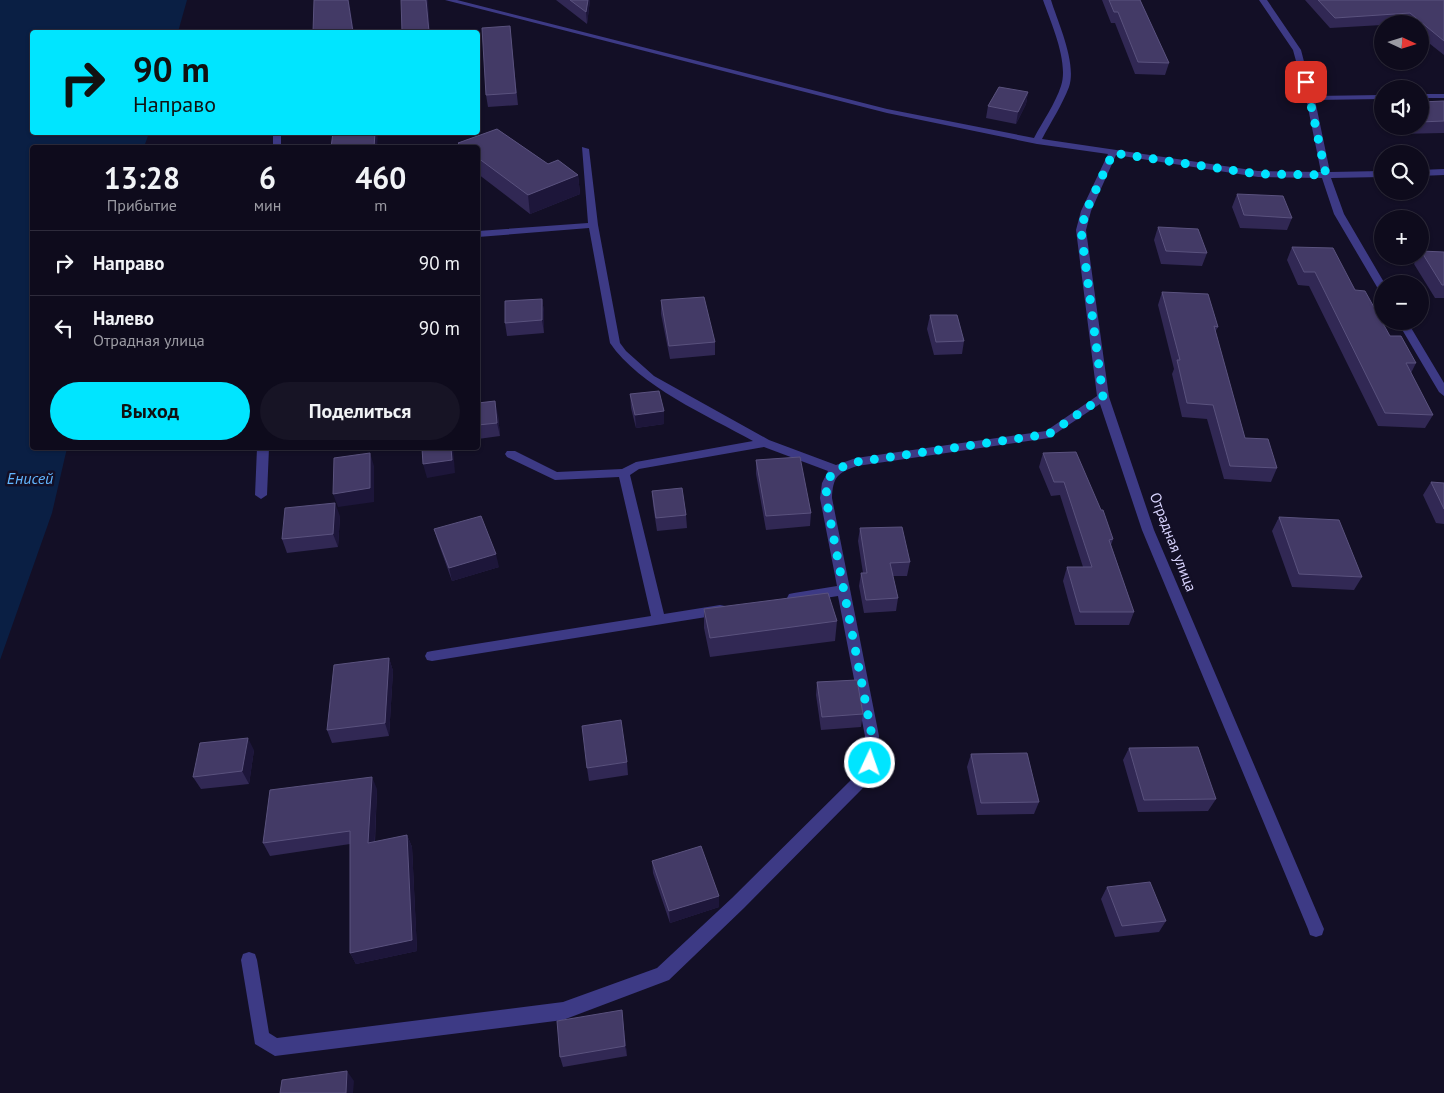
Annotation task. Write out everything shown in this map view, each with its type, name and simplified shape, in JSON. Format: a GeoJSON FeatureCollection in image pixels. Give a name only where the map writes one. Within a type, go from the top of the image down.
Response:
{"type":"FeatureCollection","features":[{"type":"Feature","properties":{"kind":"street"},"geometry":{"type":"LineString","coordinates":[[449,0],[887,111],[1037,141],[1258,174],[1374,174]]}},
{"type":"Feature","properties":{"kind":"street"},"geometry":{"type":"LineString","coordinates":[[1037,141],[1065,86],[1067,77],[1066,64],[1047,0]]}},
{"type":"Feature","properties":{"kind":"street"},"geometry":{"type":"LineString","coordinates":[[1263,0],[1297,50],[1310,98],[1326,175],[1339,214],[1375,275]]}},
{"type":"Feature","properties":{"kind":"street"},"geometry":{"type":"LineString","coordinates":[[1429,96],[1444,96]]}},
{"type":"Feature","properties":{"kind":"street"},"geometry":{"type":"LineString","coordinates":[[1310,98],[1374,97]]}},
{"type":"Feature","properties":{"kind":"street"},"geometry":{"type":"LineString","coordinates":[[584,149],[593,225],[615,344],[622,353],[650,378],[765,444],[835,469],[856,462],[1049,434],[1103,397]]}},
{"type":"Feature","properties":{"kind":"street","name":"Отрадная улица"},"geometry":{"type":"LineString","coordinates":[[1113,153],[1086,211],[1081,230],[1103,397],[1148,530],[1316,929]]}},
{"type":"Feature","properties":{"kind":"street"},"geometry":{"type":"LineString","coordinates":[[1429,173],[1444,172]]}},
{"type":"Feature","properties":{"kind":"street"},"geometry":{"type":"LineString","coordinates":[[480,234],[593,225]]}},
{"type":"Feature","properties":{"kind":"street"},"geometry":{"type":"LineString","coordinates":[[1407,330],[1444,392]]}},
{"type":"Feature","properties":{"kind":"street"},"geometry":{"type":"LineString","coordinates":[[511,454],[555,476],[624,473],[636,466],[765,444]]}},
{"type":"Feature","properties":{"kind":"street"},"geometry":{"type":"LineString","coordinates":[[261,495],[263,450]]}},
{"type":"Feature","properties":{"kind":"street"},"geometry":{"type":"LineString","coordinates":[[249,960],[261,1038],[275,1047],[563,1011],[662,974],[738,903],[857,784],[870,763],[872,736],[826,498],[826,483],[835,469]]}},
{"type":"Feature","properties":{"kind":"street"},"geometry":{"type":"LineString","coordinates":[[624,473],[658,620]]}},
{"type":"Feature","properties":{"kind":"street"},"geometry":{"type":"LineString","coordinates":[[785,599],[843,590]]}},
{"type":"Feature","properties":{"kind":"street"},"geometry":{"type":"LineString","coordinates":[[432,656],[736,607]]}},
{"type":"Feature","properties":{"kind":"water","name":"Енисей"},"geometry":{"type":"Polygon","coordinates":[[[0,0],[187,0],[179,30],[30,30],[30,135],[148,135],[145,145],[30,145],[30,450],[67,450],[52,513],[0,660],[0,0]]]}},
{"type":"Feature","properties":{"kind":"building"},"geometry":{"type":"Polygon","coordinates":[[[314,0],[348,0],[353,30],[313,30],[314,0]]]}},
{"type":"Feature","properties":{"kind":"building"},"geometry":{"type":"Polygon","coordinates":[[[401,0],[426,0],[429,30],[402,30],[401,0]]]}},
{"type":"Feature","properties":{"kind":"building"},"geometry":{"type":"Polygon","coordinates":[[[570,0],[588,0],[586,12],[570,0]]]}},
{"type":"Feature","properties":{"kind":"building"},"geometry":{"type":"Polygon","coordinates":[[[1109,0],[1140,0],[1169,63],[1138,62],[1118,12],[1114,12],[1109,0]]]}},
{"type":"Feature","properties":{"kind":"building"},"geometry":{"type":"Polygon","coordinates":[[[1318,0],[1444,0],[1444,41],[1429,29],[1429,15],[1412,15],[1410,13],[1335,18],[1318,0]]]}},
{"type":"Feature","properties":{"kind":"building"},"geometry":{"type":"Polygon","coordinates":[[[510,26],[516,93],[486,95],[482,28],[510,26]]]}},
{"type":"Feature","properties":{"kind":"building"},"geometry":{"type":"Polygon","coordinates":[[[999,87],[1028,92],[1018,112],[988,106],[999,87]]]}},
{"type":"Feature","properties":{"kind":"building"},"geometry":{"type":"Polygon","coordinates":[[[1444,101],[1444,121],[1429,122],[1429,102],[1444,101]]]}},
{"type":"Feature","properties":{"kind":"building"},"geometry":{"type":"Polygon","coordinates":[[[497,129],[548,164],[558,160],[578,175],[528,195],[480,159],[480,145],[460,145],[458,143],[497,129]]]}},
{"type":"Feature","properties":{"kind":"building"},"geometry":{"type":"Polygon","coordinates":[[[333,135],[375,135],[374,145],[331,145],[333,135]]]}},
{"type":"Feature","properties":{"kind":"building"},"geometry":{"type":"Polygon","coordinates":[[[1237,194],[1283,196],[1292,218],[1244,215],[1237,194]]]}},
{"type":"Feature","properties":{"kind":"building"},"geometry":{"type":"Polygon","coordinates":[[[1158,227],[1198,229],[1207,253],[1166,251],[1158,227]]]}},
{"type":"Feature","properties":{"kind":"building"},"geometry":{"type":"Polygon","coordinates":[[[1292,247],[1333,248],[1355,290],[1365,291],[1374,307],[1374,330],[1387,330],[1390,336],[1401,336],[1416,363],[1406,363],[1433,415],[1385,413],[1315,272],[1304,272],[1292,247]]]}},
{"type":"Feature","properties":{"kind":"building"},"geometry":{"type":"Polygon","coordinates":[[[1429,251],[1444,252],[1444,285],[1442,285],[1429,264],[1429,251]]]}},
{"type":"Feature","properties":{"kind":"building"},"geometry":{"type":"Polygon","coordinates":[[[1162,292],[1208,294],[1218,327],[1214,326],[1245,438],[1268,439],[1277,468],[1230,466],[1213,405],[1187,403],[1177,360],[1180,360],[1162,292]]]}},
{"type":"Feature","properties":{"kind":"building"},"geometry":{"type":"Polygon","coordinates":[[[704,297],[715,342],[669,346],[661,300],[704,297]]]}},
{"type":"Feature","properties":{"kind":"building"},"geometry":{"type":"Polygon","coordinates":[[[542,299],[542,320],[505,323],[505,301],[542,299]]]}},
{"type":"Feature","properties":{"kind":"building"},"geometry":{"type":"Polygon","coordinates":[[[930,315],[957,315],[964,341],[936,342],[930,315]]]}},
{"type":"Feature","properties":{"kind":"building"},"geometry":{"type":"Polygon","coordinates":[[[659,391],[664,411],[635,415],[630,394],[659,391]]]}},
{"type":"Feature","properties":{"kind":"building"},"geometry":{"type":"Polygon","coordinates":[[[495,401],[497,423],[480,425],[480,403],[495,401]]]}},
{"type":"Feature","properties":{"kind":"building"},"geometry":{"type":"Polygon","coordinates":[[[422,450],[451,450],[452,460],[423,464],[422,450]]]}},
{"type":"Feature","properties":{"kind":"building"},"geometry":{"type":"Polygon","coordinates":[[[1076,452],[1101,510],[1103,510],[1113,539],[1109,540],[1134,612],[1080,612],[1067,567],[1092,567],[1064,482],[1054,482],[1043,453],[1076,452]]]}},
{"type":"Feature","properties":{"kind":"building"},"geometry":{"type":"Polygon","coordinates":[[[370,453],[370,488],[333,494],[334,458],[370,453]]]}},
{"type":"Feature","properties":{"kind":"building"},"geometry":{"type":"Polygon","coordinates":[[[800,457],[811,513],[766,516],[756,460],[800,457]]]}},
{"type":"Feature","properties":{"kind":"building"},"geometry":{"type":"Polygon","coordinates":[[[1431,482],[1444,483],[1444,509],[1431,482]]]}},
{"type":"Feature","properties":{"kind":"building"},"geometry":{"type":"Polygon","coordinates":[[[682,488],[686,515],[656,518],[652,491],[682,488]]]}},
{"type":"Feature","properties":{"kind":"building"},"geometry":{"type":"Polygon","coordinates":[[[335,503],[333,534],[282,539],[285,508],[335,503]]]}},
{"type":"Feature","properties":{"kind":"building"},"geometry":{"type":"Polygon","coordinates":[[[481,516],[496,554],[449,568],[434,529],[481,516]]]}},
{"type":"Feature","properties":{"kind":"building"},"geometry":{"type":"Polygon","coordinates":[[[1279,517],[1339,520],[1362,577],[1299,574],[1279,517]]]}},
{"type":"Feature","properties":{"kind":"building"},"geometry":{"type":"Polygon","coordinates":[[[902,527],[910,562],[890,563],[898,598],[866,600],[861,573],[867,573],[860,528],[902,527]]]}},
{"type":"Feature","properties":{"kind":"building"},"geometry":{"type":"Polygon","coordinates":[[[828,593],[837,621],[710,638],[704,609],[828,593]]]}},
{"type":"Feature","properties":{"kind":"building"},"geometry":{"type":"Polygon","coordinates":[[[389,658],[385,723],[327,730],[334,665],[389,658]]]}},
{"type":"Feature","properties":{"kind":"building"},"geometry":{"type":"Polygon","coordinates":[[[857,680],[863,714],[822,717],[817,682],[857,680]]]}},
{"type":"Feature","properties":{"kind":"building"},"geometry":{"type":"Polygon","coordinates":[[[621,720],[627,762],[587,768],[582,726],[621,720]]]}},
{"type":"Feature","properties":{"kind":"building"},"geometry":{"type":"Polygon","coordinates":[[[248,738],[242,771],[193,777],[200,743],[248,738]]]}},
{"type":"Feature","properties":{"kind":"building"},"geometry":{"type":"Polygon","coordinates":[[[1198,747],[1216,799],[1144,800],[1129,748],[1198,747]]]}},
{"type":"Feature","properties":{"kind":"building"},"geometry":{"type":"Polygon","coordinates":[[[1027,753],[1039,802],[981,803],[971,754],[1027,753]]]}},
{"type":"Feature","properties":{"kind":"building"},"geometry":{"type":"Polygon","coordinates":[[[372,777],[368,843],[407,835],[412,940],[350,953],[350,831],[263,843],[270,790],[372,777]]]}},
{"type":"Feature","properties":{"kind":"building"},"geometry":{"type":"Polygon","coordinates":[[[701,846],[719,896],[669,911],[652,861],[701,846]]]}},
{"type":"Feature","properties":{"kind":"building"},"geometry":{"type":"Polygon","coordinates":[[[1150,882],[1166,921],[1122,926],[1107,887],[1150,882]]]}},
{"type":"Feature","properties":{"kind":"building"},"geometry":{"type":"Polygon","coordinates":[[[622,1010],[625,1046],[560,1057],[557,1021],[622,1010]]]}},
{"type":"Feature","properties":{"kind":"building"},"geometry":{"type":"Polygon","coordinates":[[[347,1071],[346,1093],[280,1093],[282,1080],[347,1071]]]}},
{"type":"Feature","properties":{"kind":"route"},"geometry":{"type":"LineString","coordinates":[[870,763],[872,736],[826,498],[826,483],[835,469],[856,462],[1049,434],[1064,426],[1103,397],[1081,230],[1086,211],[1113,153],[1258,174],[1326,175],[1306,82]]}}]}
